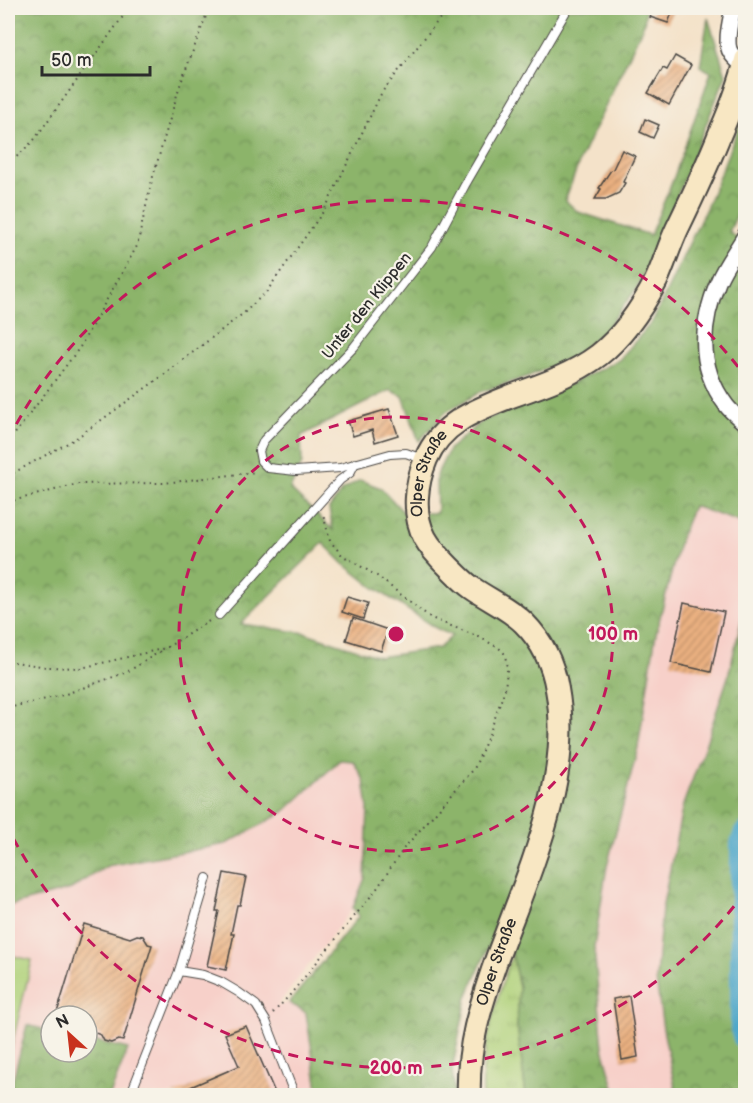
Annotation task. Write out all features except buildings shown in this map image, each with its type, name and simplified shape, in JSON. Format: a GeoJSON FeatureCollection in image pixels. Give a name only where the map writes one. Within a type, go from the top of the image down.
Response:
{"type":"FeatureCollection","features":[{"type":"Feature","properties":{"kind":"main road","name":"Olper Straße"},"geometry":{"type":"LineString","coordinates":[[469,1095],[472,1038],[485,992],[546,824],[558,764],[560,714],[552,669],[544,649],[533,633],[513,614],[469,586],[438,557],[425,539],[417,512],[419,480],[425,460],[440,435],[459,418],[567,374],[599,355],[621,334],[640,308],[657,278],[732,105],[745,65]]}},
{"type":"Feature","properties":{"kind":"street"},"geometry":{"type":"LineString","coordinates":[[733,8],[728,48],[745,65]]}},
{"type":"Feature","properties":{"kind":"street"},"geometry":{"type":"LineString","coordinates":[[746,234],[719,280],[709,307],[704,329],[704,354],[712,382],[726,405],[746,424]]}},
{"type":"Feature","properties":{"kind":"lane","name":"Unter den Klippen"},"geometry":{"type":"LineString","coordinates":[[267,468],[261,461],[259,451],[264,440],[354,347],[432,247],[465,185],[568,8]]}},
{"type":"Feature","properties":{"kind":"lane"},"geometry":{"type":"LineString","coordinates":[[267,468],[296,471],[340,468],[390,454],[406,453],[425,460]]}},
{"type":"Feature","properties":{"kind":"lane"},"geometry":{"type":"LineString","coordinates":[[219,615],[340,480],[350,473],[355,463]]}},
{"type":"Feature","properties":{"kind":"lane"},"geometry":{"type":"LineString","coordinates":[[130,1095],[179,971],[207,878]]}},
{"type":"Feature","properties":{"kind":"lane"},"geometry":{"type":"LineString","coordinates":[[179,971],[203,975],[221,982],[256,1005],[266,1021],[295,1095]]}},
{"type":"Feature","properties":{"kind":"path"},"geometry":{"type":"LineString","coordinates":[[8,165],[34,140],[129,8]]}},
{"type":"Feature","properties":{"kind":"path"},"geometry":{"type":"LineString","coordinates":[[8,443],[80,347],[137,246],[152,180],[179,88],[209,8]]}},
{"type":"Feature","properties":{"kind":"path"},"geometry":{"type":"LineString","coordinates":[[8,476],[85,432],[245,312],[267,291],[325,209],[382,93],[448,8]]}},
{"type":"Feature","properties":{"kind":"path"},"geometry":{"type":"LineString","coordinates":[[8,502],[78,484],[164,483],[255,472],[267,468]]}},
{"type":"Feature","properties":{"kind":"path"},"geometry":{"type":"LineString","coordinates":[[266,1021],[369,898],[404,848],[474,769],[505,690],[507,660],[504,653],[479,637],[431,618],[377,576],[342,555],[330,541],[320,503]]}},
{"type":"Feature","properties":{"kind":"path"},"geometry":{"type":"LineString","coordinates":[[8,708],[63,695],[127,672],[219,615]]}},
{"type":"Feature","properties":{"kind":"path"},"geometry":{"type":"LineString","coordinates":[[8,661],[47,667],[81,668],[166,648]]}},
{"type":"Feature","properties":{"kind":"shaded area"},"geometry":{"type":"Polygon","coordinates":[[[693,506],[745,524],[745,606],[728,677],[683,805],[663,1029],[676,1093],[616,1096],[603,1048],[594,947],[607,866],[638,747],[656,633],[680,539],[693,506]]]}},
{"type":"Feature","properties":{"kind":"shaded area"},"geometry":{"type":"Polygon","coordinates":[[[340,760],[354,761],[364,780],[368,808],[365,878],[353,908],[277,1006],[289,1003],[301,1007],[306,1013],[319,1095],[110,1095],[128,1049],[99,1042],[99,1004],[39,1004],[39,1028],[27,1025],[8,1096],[8,906],[71,889],[107,866],[226,844],[284,812],[340,760]]]}},
{"type":"Feature","properties":{"kind":"green space"},"geometry":{"type":"Polygon","coordinates":[[[8,8],[646,8],[644,24],[580,160],[565,200],[578,212],[650,235],[673,180],[711,72],[700,66],[708,18],[726,75],[660,239],[637,288],[606,329],[574,356],[529,376],[480,392],[446,412],[419,441],[403,396],[390,390],[301,436],[302,463],[290,489],[333,530],[329,509],[342,490],[360,480],[381,488],[404,513],[437,513],[436,476],[450,448],[483,421],[570,384],[619,360],[652,322],[708,204],[745,116],[745,198],[729,232],[745,244],[745,524],[693,506],[680,539],[656,633],[638,747],[607,866],[594,947],[603,1048],[616,1095],[526,1095],[517,1025],[519,987],[512,954],[489,946],[467,997],[452,1070],[455,1095],[319,1095],[306,1013],[289,1003],[359,916],[353,908],[365,878],[368,808],[364,780],[353,761],[340,760],[284,812],[226,844],[107,866],[71,889],[8,906],[8,8]],[[323,543],[241,624],[306,633],[379,657],[439,648],[452,636],[434,627],[373,587],[344,564],[323,543]]]}},
{"type":"Feature","properties":{"kind":"green space"},"geometry":{"type":"Polygon","coordinates":[[[745,606],[745,1095],[660,1095],[676,1092],[663,1029],[656,979],[662,909],[683,805],[728,677],[745,606]]]}},
{"type":"Feature","properties":{"kind":"green space"},"geometry":{"type":"Polygon","coordinates":[[[512,954],[519,987],[517,1025],[526,1095],[483,1096],[487,1042],[495,1006],[512,954]]]}},
{"type":"Feature","properties":{"kind":"green space"},"geometry":{"type":"Polygon","coordinates":[[[8,955],[32,960],[8,1062],[8,955]]]}},
{"type":"Feature","properties":{"kind":"green space"},"geometry":{"type":"Polygon","coordinates":[[[27,1025],[39,1028],[39,1064],[99,1064],[99,1042],[128,1049],[110,1095],[9,1095],[27,1025]]]}},
{"type":"Feature","properties":{"kind":"waterway"},"geometry":{"type":"LineString","coordinates":[[746,835],[743,844],[743,1029],[746,1038]]}}]}
